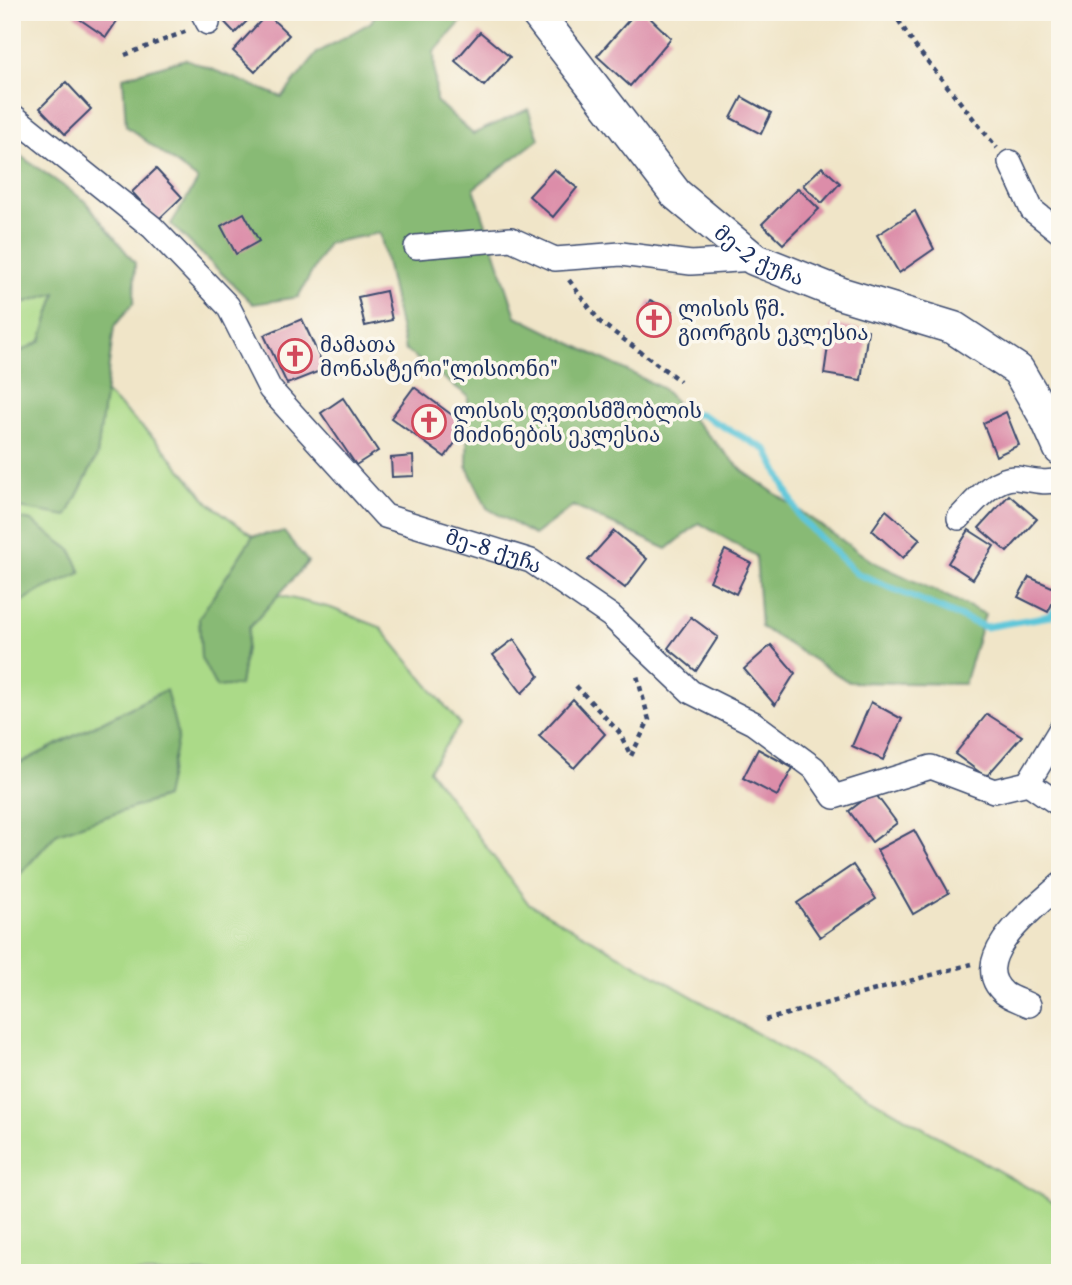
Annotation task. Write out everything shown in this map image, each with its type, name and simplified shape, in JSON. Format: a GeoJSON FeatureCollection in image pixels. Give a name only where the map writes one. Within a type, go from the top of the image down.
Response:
{"type":"FeatureCollection","features":[{"type":"Feature","properties":{"kind":"main road","name":"მე-2 ქუჩა"},"geometry":{"type":"LineString","coordinates":[[536,12],[676,194],[754,259],[842,294],[954,328],[1018,370],[1047,420],[1060,449]]}},
{"type":"Feature","properties":{"kind":"street","name":"მე-8 ქუჩა"},"geometry":{"type":"LineString","coordinates":[[12,116],[152,227],[228,306],[270,389],[385,516],[531,561],[636,636],[691,692],[753,723],[814,768],[834,797],[931,767],[994,791],[1028,783]]}},
{"type":"Feature","properties":{"kind":"street"},"geometry":{"type":"LineString","coordinates":[[1010,162],[1032,210],[1060,232]]}},
{"type":"Feature","properties":{"kind":"street"},"geometry":{"type":"LineString","coordinates":[[416,247],[512,239],[555,259],[621,254],[691,263],[754,259]]}},
{"type":"Feature","properties":{"kind":"street"},"geometry":{"type":"LineString","coordinates":[[959,517],[1003,479],[1017,478],[1036,484],[1060,480]]}},
{"type":"Feature","properties":{"kind":"street"},"geometry":{"type":"LineString","coordinates":[[1060,730],[1028,783],[1060,805]]}},
{"type":"Feature","properties":{"kind":"street"},"geometry":{"type":"LineString","coordinates":[[1029,1005],[1004,992],[993,976],[993,960],[1002,940],[1060,885]]}},
{"type":"Feature","properties":{"kind":"path"},"geometry":{"type":"LineString","coordinates":[[893,12],[960,105],[1010,162]]}},
{"type":"Feature","properties":{"kind":"path"},"geometry":{"type":"LineString","coordinates":[[125,55],[205,18]]}},
{"type":"Feature","properties":{"kind":"path"},"geometry":{"type":"LineString","coordinates":[[555,259],[600,322],[680,381]]}},
{"type":"Feature","properties":{"kind":"path"},"geometry":{"type":"LineString","coordinates":[[576,686],[620,732],[631,756],[649,720],[634,661],[636,636]]}},
{"type":"Feature","properties":{"kind":"path"},"geometry":{"type":"LineString","coordinates":[[765,1020],[865,990],[978,963],[1002,940]]}},
{"type":"Feature","properties":{"kind":"green space"},"geometry":{"type":"Polygon","coordinates":[[[377,12],[470,12],[434,52],[436,101],[473,134],[528,109],[539,139],[474,188],[516,316],[662,388],[743,471],[873,562],[985,614],[964,684],[849,682],[761,627],[756,556],[699,523],[667,549],[573,506],[534,535],[487,508],[467,467],[468,396],[405,350],[380,233],[328,243],[298,297],[253,304],[171,224],[198,180],[126,126],[123,77],[186,59],[282,97],[317,53],[371,22],[377,12]]]}},
{"type":"Feature","properties":{"kind":"green space"},"geometry":{"type":"Polygon","coordinates":[[[12,150],[85,201],[135,263],[134,302],[114,327],[97,456],[67,516],[12,507],[12,356],[41,341],[56,293],[12,306],[12,150]]]}},
{"type":"Feature","properties":{"kind":"green space"},"geometry":{"type":"Polygon","coordinates":[[[56,293],[41,341],[12,356],[12,306],[56,293]]]}},
{"type":"Feature","properties":{"kind":"green space"},"geometry":{"type":"Polygon","coordinates":[[[105,392],[160,444],[209,503],[253,536],[199,618],[240,684],[249,628],[278,595],[331,608],[380,627],[460,724],[429,770],[528,903],[1060,1206],[1060,1273],[12,1273],[12,883],[57,833],[165,797],[166,690],[12,767],[12,608],[39,591],[31,521],[12,517],[12,507],[67,515],[97,456],[105,392]]]}},
{"type":"Feature","properties":{"kind":"green space"},"geometry":{"type":"Polygon","coordinates":[[[12,517],[31,521],[71,550],[81,573],[39,591],[12,608],[12,517]]]}},
{"type":"Feature","properties":{"kind":"green space"},"geometry":{"type":"Polygon","coordinates":[[[284,532],[308,562],[249,628],[240,685],[216,687],[201,658],[199,618],[253,536],[284,532]]]}},
{"type":"Feature","properties":{"kind":"green space"},"geometry":{"type":"Polygon","coordinates":[[[166,690],[178,736],[165,797],[57,833],[12,883],[12,767],[166,690]]]}},
{"type":"Feature","properties":{"kind":"building"},"geometry":{"type":"Polygon","coordinates":[[[77,12],[123,12],[106,37],[75,16],[77,12]]]}},
{"type":"Feature","properties":{"kind":"building"},"geometry":{"type":"Polygon","coordinates":[[[215,12],[256,12],[235,33],[215,12]]]}},
{"type":"Feature","properties":{"kind":"building"},"geometry":{"type":"Polygon","coordinates":[[[636,12],[644,12],[671,38],[630,86],[597,56],[636,12]]]}},
{"type":"Feature","properties":{"kind":"building"},"geometry":{"type":"Polygon","coordinates":[[[267,14],[289,35],[255,72],[233,51],[267,14]]]}},
{"type":"Feature","properties":{"kind":"building"},"geometry":{"type":"Polygon","coordinates":[[[480,32],[510,57],[484,86],[455,61],[480,32]]]}},
{"type":"Feature","properties":{"kind":"building"},"geometry":{"type":"Polygon","coordinates":[[[66,82],[91,109],[65,134],[40,108],[66,82]]]}},
{"type":"Feature","properties":{"kind":"building"},"geometry":{"type":"Polygon","coordinates":[[[742,97],[771,113],[761,134],[731,118],[742,97]]]}},
{"type":"Feature","properties":{"kind":"building"},"geometry":{"type":"Polygon","coordinates":[[[822,167],[840,183],[822,203],[803,185],[822,167]]]}},
{"type":"Feature","properties":{"kind":"building"},"geometry":{"type":"Polygon","coordinates":[[[156,169],[182,197],[158,220],[132,192],[156,169]]]}},
{"type":"Feature","properties":{"kind":"building"},"geometry":{"type":"Polygon","coordinates":[[[554,169],[577,188],[553,217],[529,196],[554,169]]]}},
{"type":"Feature","properties":{"kind":"building"},"geometry":{"type":"Polygon","coordinates":[[[798,188],[819,209],[783,244],[762,224],[798,188]]]}},
{"type":"Feature","properties":{"kind":"building"},"geometry":{"type":"Polygon","coordinates":[[[915,211],[934,249],[899,273],[877,235],[915,211]]]}},
{"type":"Feature","properties":{"kind":"building"},"geometry":{"type":"Polygon","coordinates":[[[244,213],[259,241],[236,254],[221,226],[244,213]]]}},
{"type":"Feature","properties":{"kind":"building"},"geometry":{"type":"Polygon","coordinates":[[[386,291],[392,320],[365,326],[358,297],[386,291]]]}},
{"type":"Feature","properties":{"kind":"building"},"geometry":{"type":"Polygon","coordinates":[[[650,300],[673,311],[666,328],[641,318],[650,300]]]}},
{"type":"Feature","properties":{"kind":"building"},"geometry":{"type":"Polygon","coordinates":[[[302,319],[325,369],[287,384],[264,335],[302,319]]]}},
{"type":"Feature","properties":{"kind":"building"},"geometry":{"type":"Polygon","coordinates":[[[831,325],[868,330],[861,380],[824,374],[831,325]]]}},
{"type":"Feature","properties":{"kind":"building","name":"ლისის ღვთისმშობლის მიძინების ეკლესია"},"geometry":{"type":"Polygon","coordinates":[[[414,387],[467,426],[445,457],[391,418],[414,387]]]}},
{"type":"Feature","properties":{"kind":"building"},"geometry":{"type":"Polygon","coordinates":[[[343,398],[378,451],[356,465],[321,413],[343,398]]]}},
{"type":"Feature","properties":{"kind":"building"},"geometry":{"type":"Polygon","coordinates":[[[1006,412],[1019,445],[996,456],[983,423],[1006,412]]]}},
{"type":"Feature","properties":{"kind":"building"},"geometry":{"type":"Polygon","coordinates":[[[413,456],[414,476],[392,477],[391,458],[413,456]]]}},
{"type":"Feature","properties":{"kind":"building"},"geometry":{"type":"Polygon","coordinates":[[[1009,495],[1037,519],[1007,552],[979,528],[1009,495]]]}},
{"type":"Feature","properties":{"kind":"building"},"geometry":{"type":"Polygon","coordinates":[[[886,510],[920,539],[903,558],[872,530],[886,510]]]}},
{"type":"Feature","properties":{"kind":"building"},"geometry":{"type":"Polygon","coordinates":[[[969,530],[994,546],[973,579],[948,563],[969,530]]]}},
{"type":"Feature","properties":{"kind":"building"},"geometry":{"type":"Polygon","coordinates":[[[614,531],[647,559],[625,588],[588,560],[614,531]]]}},
{"type":"Feature","properties":{"kind":"building"},"geometry":{"type":"Polygon","coordinates":[[[725,550],[751,563],[736,594],[710,581],[725,550]]]}},
{"type":"Feature","properties":{"kind":"building"},"geometry":{"type":"Polygon","coordinates":[[[1029,577],[1059,590],[1048,612],[1018,597],[1029,577]]]}},
{"type":"Feature","properties":{"kind":"building"},"geometry":{"type":"Polygon","coordinates":[[[691,617],[718,637],[696,671],[668,648],[691,617]]]}},
{"type":"Feature","properties":{"kind":"building"},"geometry":{"type":"Polygon","coordinates":[[[514,639],[539,676],[522,693],[493,655],[514,639]]]}},
{"type":"Feature","properties":{"kind":"building"},"geometry":{"type":"Polygon","coordinates":[[[771,645],[795,673],[775,705],[744,669],[771,645]]]}},
{"type":"Feature","properties":{"kind":"building"},"geometry":{"type":"Polygon","coordinates":[[[573,699],[605,734],[574,768],[539,736],[573,699]]]}},
{"type":"Feature","properties":{"kind":"building"},"geometry":{"type":"Polygon","coordinates":[[[871,702],[902,719],[883,760],[852,746],[871,702]]]}},
{"type":"Feature","properties":{"kind":"building"},"geometry":{"type":"Polygon","coordinates":[[[987,714],[1022,736],[986,777],[955,754],[987,714]]]}},
{"type":"Feature","properties":{"kind":"building"},"geometry":{"type":"Polygon","coordinates":[[[758,749],[793,768],[777,796],[743,778],[758,749]]]}},
{"type":"Feature","properties":{"kind":"building"},"geometry":{"type":"Polygon","coordinates":[[[874,792],[897,823],[872,842],[849,811],[874,792]]]}},
{"type":"Feature","properties":{"kind":"building"},"geometry":{"type":"Polygon","coordinates":[[[914,830],[949,893],[913,914],[877,850],[914,830]]]}},
{"type":"Feature","properties":{"kind":"building"},"geometry":{"type":"Polygon","coordinates":[[[853,865],[876,899],[820,937],[797,903],[853,865]]]}},
{"type":"Feature","properties":{"kind":"waterway"},"geometry":{"type":"LineString","coordinates":[[658,412],[700,414],[767,450],[800,518],[856,573],[985,627],[1050,616],[1060,604]]}},
{"type":"Feature","properties":{"kind":"place","name":"ლისის წმ. გიორგის ეკლესია"},"geometry":{"type":"Point","coordinates":[654,320]}},
{"type":"Feature","properties":{"kind":"place","name":"მამათა მონასტერი\"ლისიონი\""},"geometry":{"type":"Point","coordinates":[295,356]}},
{"type":"Feature","properties":{"kind":"place","name":"ლისის ღვთისმშობლის მიძინების ეკლესია"},"geometry":{"type":"Point","coordinates":[429,422]}}]}
